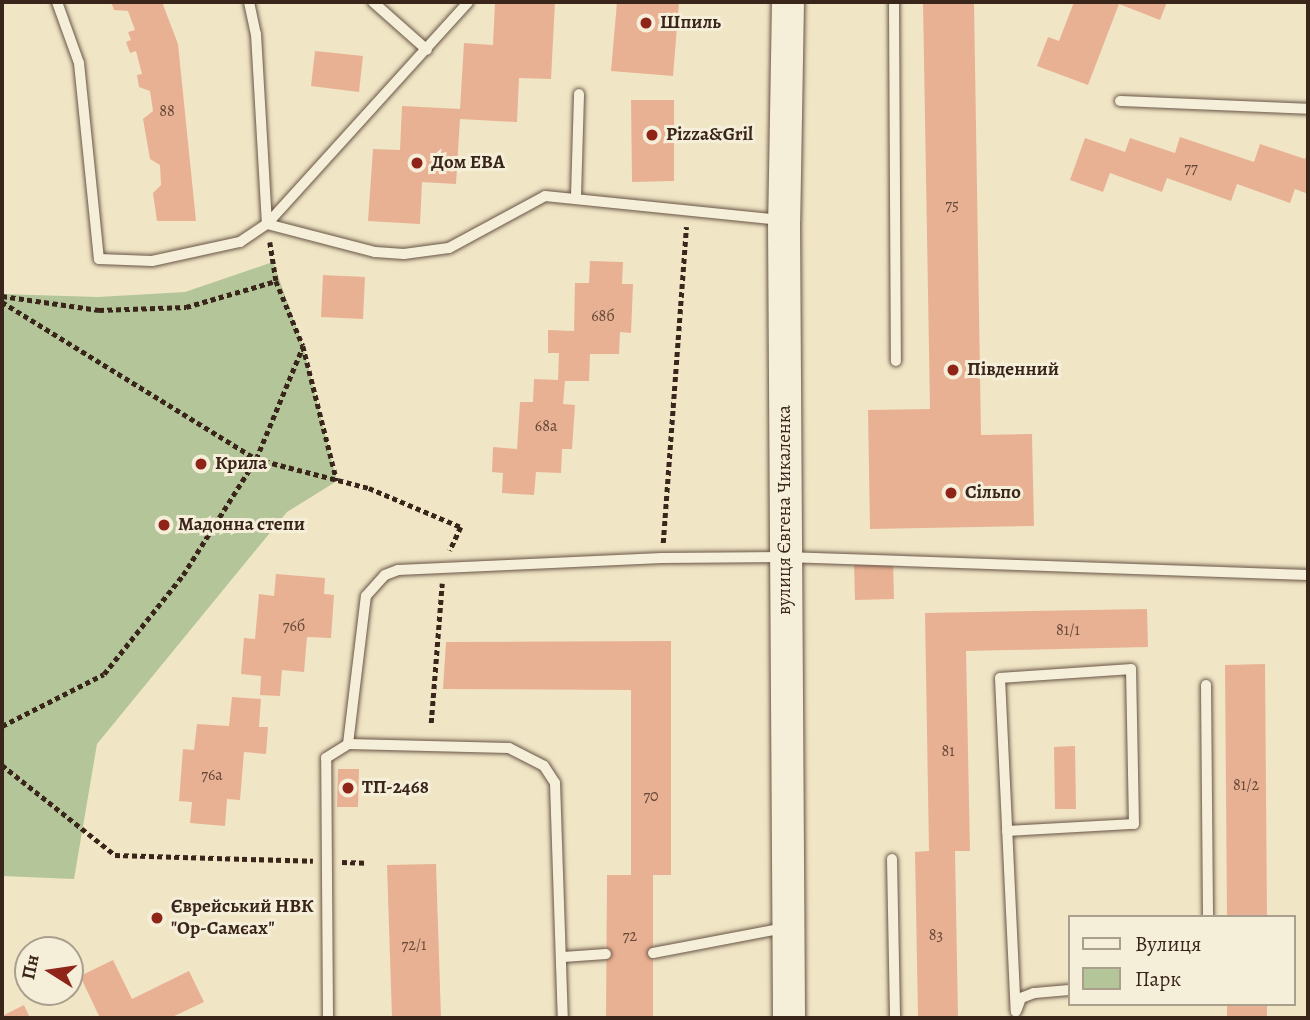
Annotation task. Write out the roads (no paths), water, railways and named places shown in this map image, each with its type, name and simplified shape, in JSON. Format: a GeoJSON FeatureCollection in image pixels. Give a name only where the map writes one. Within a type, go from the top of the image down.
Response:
{"type":"FeatureCollection","features":[{"type":"Feature","properties":{"kind":"main road","name":"вулиця Євгена Чикаленка"},"geometry":{"type":"LineString","coordinates":[[788,2],[783,221],[789,1018]]}},
{"type":"Feature","properties":{"kind":"lane"},"geometry":{"type":"LineString","coordinates":[[57,2],[79,63],[99,259],[152,261],[240,242],[267,224],[468,2]]}},
{"type":"Feature","properties":{"kind":"lane"},"geometry":{"type":"LineString","coordinates":[[249,2],[256,34],[267,224]]}},
{"type":"Feature","properties":{"kind":"lane"},"geometry":{"type":"LineString","coordinates":[[373,2],[427,50]]}},
{"type":"Feature","properties":{"kind":"lane"},"geometry":{"type":"LineString","coordinates":[[894,2],[896,360]]}},
{"type":"Feature","properties":{"kind":"lane"},"geometry":{"type":"LineString","coordinates":[[576,196],[579,94]]}},
{"type":"Feature","properties":{"kind":"lane"},"geometry":{"type":"LineString","coordinates":[[1121,101],[1308,109]]}},
{"type":"Feature","properties":{"kind":"lane"},"geometry":{"type":"LineString","coordinates":[[267,224],[375,252],[429,252],[449,248],[545,196],[576,196],[783,221]]}},
{"type":"Feature","properties":{"kind":"lane"},"geometry":{"type":"LineString","coordinates":[[348,744],[366,596],[385,575],[398,570],[662,558],[785,557],[1308,575]]}},
{"type":"Feature","properties":{"kind":"lane"},"geometry":{"type":"LineString","coordinates":[[1007,831],[1134,824],[1131,669],[1000,678],[1007,831],[1016,1015]]}},
{"type":"Feature","properties":{"kind":"lane"},"geometry":{"type":"LineString","coordinates":[[1206,685],[1208,915]]}},
{"type":"Feature","properties":{"kind":"lane"},"geometry":{"type":"LineString","coordinates":[[328,1018],[326,758],[348,744],[509,748],[528,754],[544,766],[555,783],[563,1018]]}},
{"type":"Feature","properties":{"kind":"lane"},"geometry":{"type":"LineString","coordinates":[[892,859],[895,1018]]}},
{"type":"Feature","properties":{"kind":"lane"},"geometry":{"type":"LineString","coordinates":[[653,953],[788,927]]}},
{"type":"Feature","properties":{"kind":"lane"},"geometry":{"type":"LineString","coordinates":[[563,957],[606,954]]}},
{"type":"Feature","properties":{"kind":"lane"},"geometry":{"type":"LineString","coordinates":[[1016,1015],[1021,998],[1068,990]]}},
{"type":"Feature","properties":{"kind":"place","name":"Шпиль"},"geometry":{"type":"Point","coordinates":[646,23]}},
{"type":"Feature","properties":{"kind":"place","name":"Pizza&Gril"},"geometry":{"type":"Point","coordinates":[652,135]}},
{"type":"Feature","properties":{"kind":"place","name":"Дом ЕВА"},"geometry":{"type":"Point","coordinates":[417,163]}},
{"type":"Feature","properties":{"kind":"place","name":"Південний"},"geometry":{"type":"Point","coordinates":[953,370]}},
{"type":"Feature","properties":{"kind":"place","name":"Крила"},"geometry":{"type":"Point","coordinates":[201,464]}},
{"type":"Feature","properties":{"kind":"place","name":"Сільпо"},"geometry":{"type":"Point","coordinates":[951,493]}},
{"type":"Feature","properties":{"kind":"place","name":"Мадонна степи"},"geometry":{"type":"Point","coordinates":[164,525]}},
{"type":"Feature","properties":{"kind":"place","name":"ТП-2468"},"geometry":{"type":"Point","coordinates":[348,788]}},
{"type":"Feature","properties":{"kind":"place","name":"Єврейський НВК \"Ор-Самєах\""},"geometry":{"type":"Point","coordinates":[157,918]}}]}
